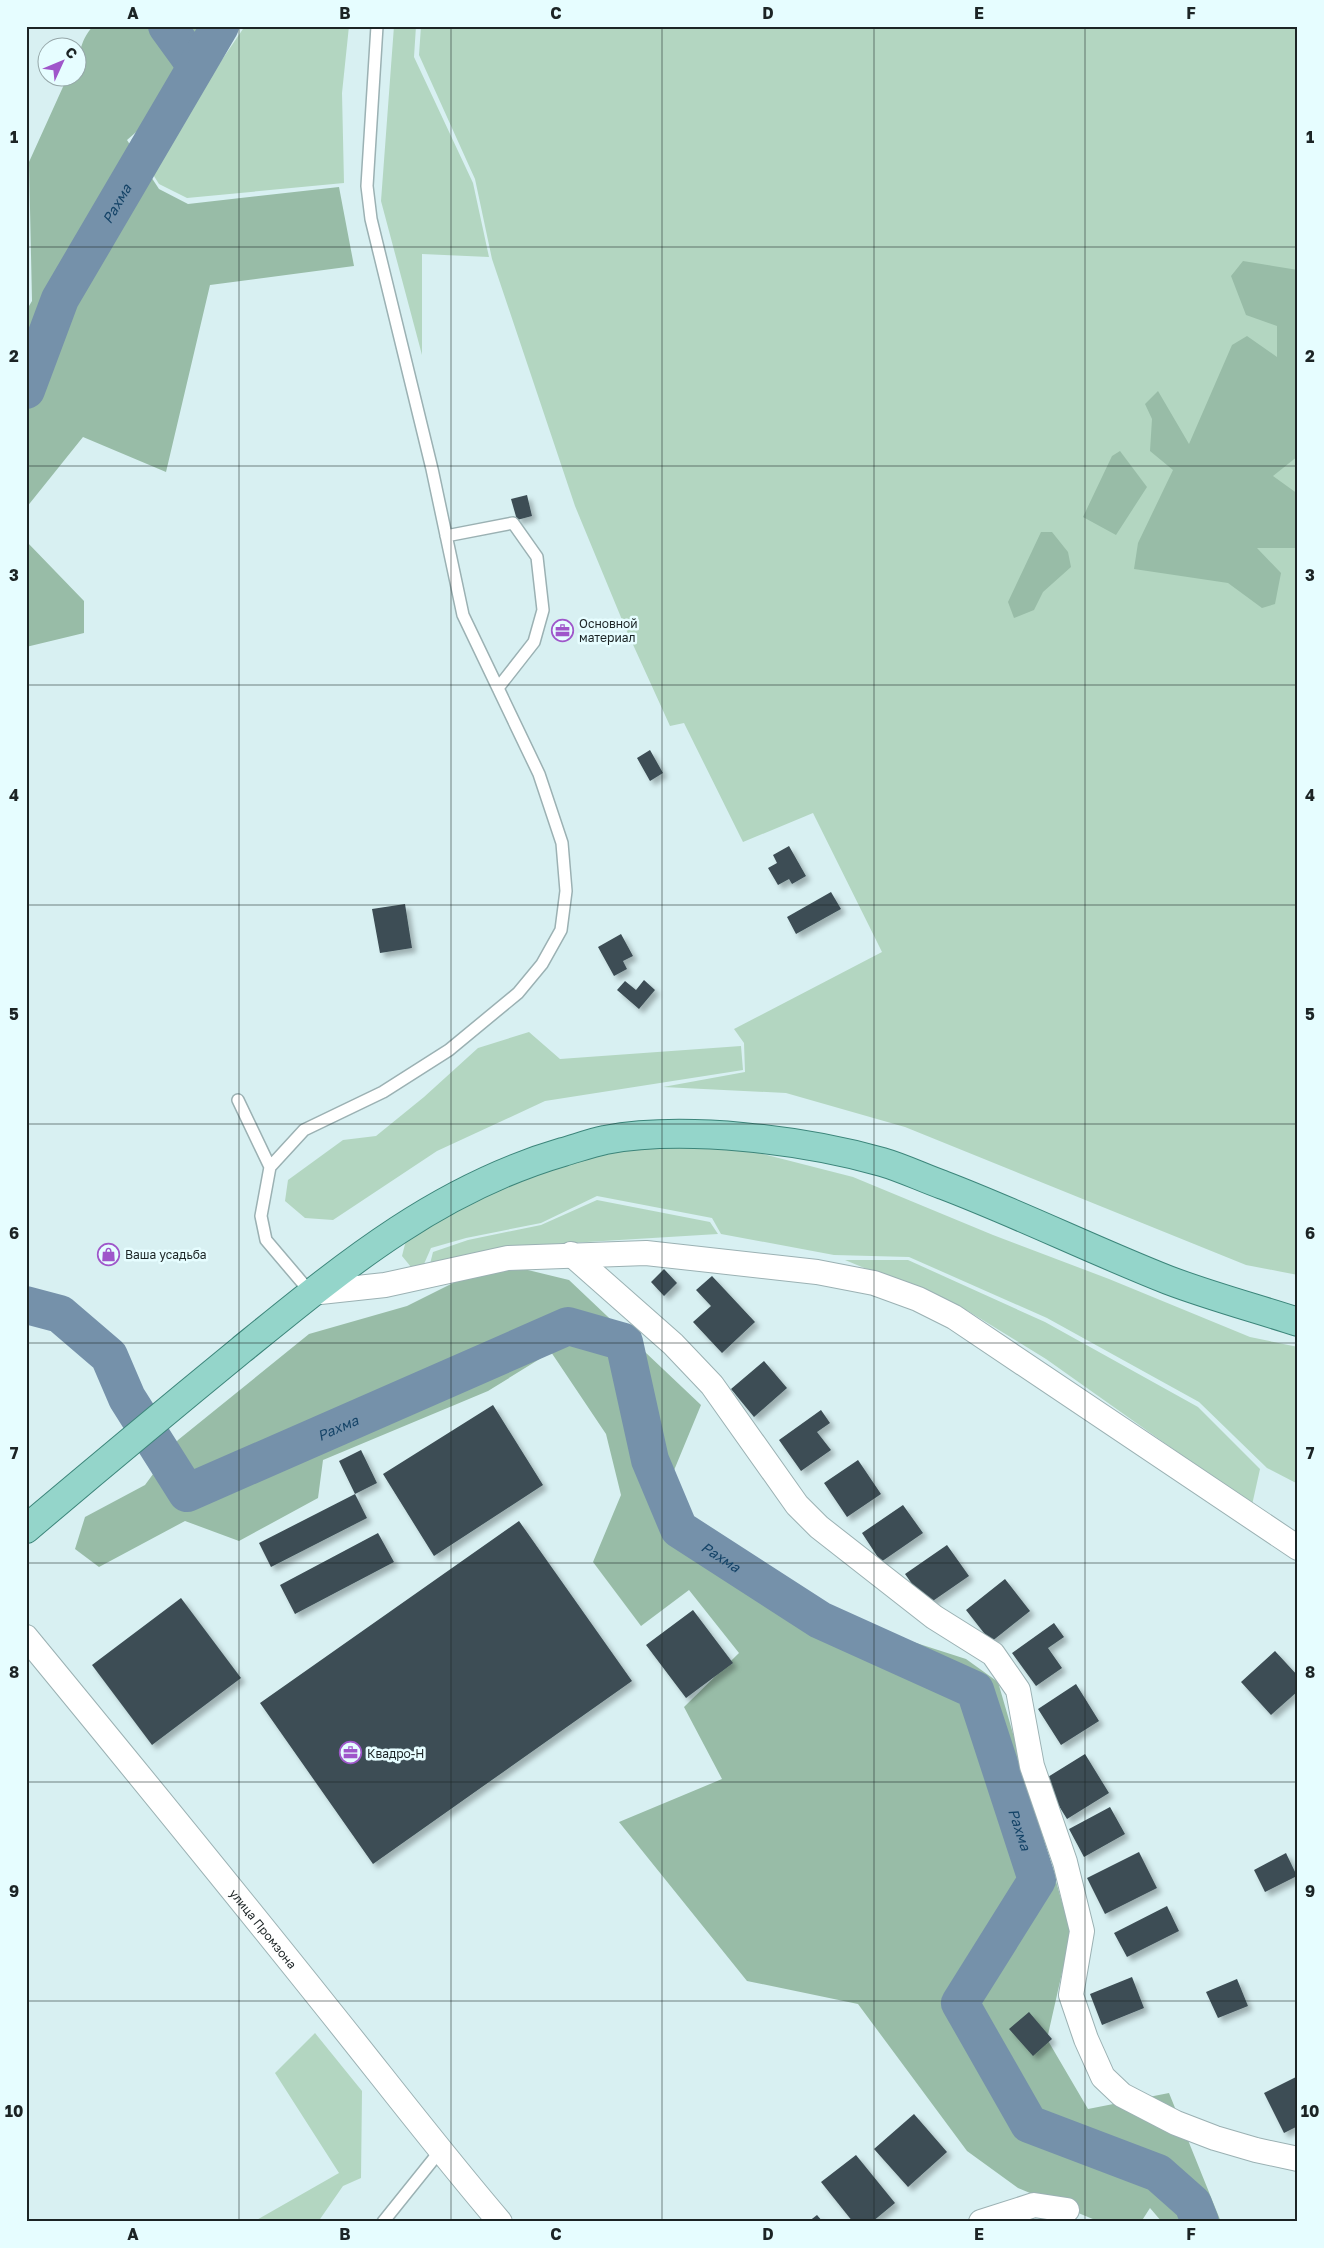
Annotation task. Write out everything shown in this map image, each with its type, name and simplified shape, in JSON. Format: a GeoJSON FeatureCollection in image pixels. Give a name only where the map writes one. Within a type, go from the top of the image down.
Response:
{"type":"FeatureCollection","features":[{"type":"Feature","properties":{"kind":"main road"},"geometry":{"type":"LineString","coordinates":[[26,1529],[170,1407],[311,1293],[398,1229],[440,1203],[483,1181],[536,1160],[604,1140],[668,1134],[723,1136],[810,1146],[884,1163],[993,1204],[1169,1280],[1298,1322]]}},
{"type":"Feature","properties":{"kind":"street"},"geometry":{"type":"LineString","coordinates":[[311,1293],[385,1285],[508,1258],[571,1254],[646,1253],[817,1272],[874,1283],[918,1299],[954,1316],[1298,1548]]}},
{"type":"Feature","properties":{"kind":"street"},"geometry":{"type":"LineString","coordinates":[[571,1254],[673,1344],[712,1385],[797,1505],[819,1527],[934,1617],[993,1654],[1018,1690],[1032,1766],[1065,1862],[1082,1931],[1072,1996],[1086,2039],[1103,2077],[1122,2095],[1176,2123],[1215,2138],[1256,2150],[1298,2159]]}},
{"type":"Feature","properties":{"kind":"street","name":"улица Промзона"},"geometry":{"type":"LineString","coordinates":[[26,1637],[399,2096],[440,2151],[500,2222]]}},
{"type":"Feature","properties":{"kind":"street"},"geometry":{"type":"LineString","coordinates":[[981,2222],[1034,2205],[1067,2210]]}},
{"type":"Feature","properties":{"kind":"lane"},"geometry":{"type":"LineString","coordinates":[[311,1293],[266,1240],[261,1216],[270,1166],[304,1130],[382,1092],[448,1050],[518,993],[542,964],[560,930],[566,891],[562,843],[539,774],[463,615],[432,469],[370,211],[367,186],[377,26]]}},
{"type":"Feature","properties":{"kind":"lane"},"geometry":{"type":"LineString","coordinates":[[446,536],[513,522],[537,557],[543,610],[534,642],[498,688]]}},
{"type":"Feature","properties":{"kind":"lane"},"geometry":{"type":"LineString","coordinates":[[238,1100],[270,1166]]}},
{"type":"Feature","properties":{"kind":"lane"},"geometry":{"type":"LineString","coordinates":[[383,2222],[440,2151]]}},
{"type":"Feature","properties":{"kind":"green space"},"geometry":{"type":"Polygon","coordinates":[[[93,26],[240,26],[213,65],[127,140],[159,189],[188,204],[339,187],[354,266],[210,285],[166,472],[83,437],[26,508],[26,311],[32,301],[29,162],[62,88],[88,88],[88,38],[85,38],[93,26]]]}},
{"type":"Feature","properties":{"kind":"green space"},"geometry":{"type":"Polygon","coordinates":[[[245,26],[349,26],[342,93],[344,183],[187,198],[159,184],[131,140],[217,67],[245,26]]]}},
{"type":"Feature","properties":{"kind":"green space"},"geometry":{"type":"Polygon","coordinates":[[[394,26],[416,26],[414,57],[473,183],[489,257],[422,254],[422,355],[381,201],[394,26]]]}},
{"type":"Feature","properties":{"kind":"green space"},"geometry":{"type":"Polygon","coordinates":[[[421,26],[1298,26],[1298,1275],[1246,1265],[905,1127],[786,1093],[663,1087],[745,1072],[744,1043],[734,1029],[882,952],[813,813],[743,842],[684,723],[670,726],[625,627],[575,506],[492,259],[475,179],[419,55],[421,26]]]}},
{"type":"Feature","properties":{"kind":"green space"},"geometry":{"type":"Polygon","coordinates":[[[1243,261],[1298,270],[1298,456],[1273,476],[1298,494],[1298,548],[1257,548],[1281,573],[1275,604],[1262,608],[1228,583],[1134,569],[1138,543],[1173,470],[1150,451],[1152,419],[1145,404],[1158,391],[1189,444],[1232,345],[1247,336],[1277,357],[1277,326],[1246,315],[1231,276],[1243,261]]]}},
{"type":"Feature","properties":{"kind":"green space"},"geometry":{"type":"Polygon","coordinates":[[[1120,451],[1147,487],[1116,535],[1083,517],[1112,456],[1120,451]]]}},
{"type":"Feature","properties":{"kind":"green space"},"geometry":{"type":"Polygon","coordinates":[[[1041,532],[1052,532],[1068,552],[1071,567],[1043,592],[1034,610],[1014,618],[1008,602],[1041,532]]]}},
{"type":"Feature","properties":{"kind":"green space"},"geometry":{"type":"Polygon","coordinates":[[[26,541],[84,601],[84,633],[26,647],[26,541]]]}},
{"type":"Feature","properties":{"kind":"green space"},"geometry":{"type":"Polygon","coordinates":[[[529,1032],[560,1059],[741,1046],[743,1070],[545,1101],[437,1151],[333,1220],[305,1218],[285,1201],[288,1180],[343,1140],[376,1136],[424,1097],[478,1048],[529,1032]]]}},
{"type":"Feature","properties":{"kind":"green space"},"geometry":{"type":"Polygon","coordinates":[[[671,1143],[755,1152],[853,1177],[1250,1337],[1298,1347],[1298,1484],[1267,1468],[1199,1402],[1047,1318],[909,1257],[834,1255],[721,1234],[712,1218],[597,1196],[541,1223],[466,1238],[431,1248],[424,1264],[411,1267],[402,1256],[406,1240],[501,1184],[588,1154],[671,1143]]]}},
{"type":"Feature","properties":{"kind":"green space"},"geometry":{"type":"Polygon","coordinates":[[[597,1200],[710,1222],[718,1234],[521,1246],[430,1264],[433,1252],[468,1240],[541,1225],[597,1200]]]}},
{"type":"Feature","properties":{"kind":"green space"},"geometry":{"type":"Polygon","coordinates":[[[845,1260],[908,1260],[1045,1322],[1198,1407],[1260,1469],[1252,1505],[1046,1359],[968,1311],[845,1260]]]}},
{"type":"Feature","properties":{"kind":"green space"},"geometry":{"type":"Polygon","coordinates":[[[495,1262],[569,1280],[701,1405],[658,1509],[779,1572],[826,1614],[966,1659],[998,1682],[1071,1933],[1047,2039],[1088,2109],[1169,2093],[1221,2222],[1162,2222],[1150,2208],[1141,2222],[1100,2222],[1018,2188],[967,2151],[858,2004],[747,1981],[619,1822],[722,1779],[684,1707],[739,1653],[689,1590],[641,1626],[593,1562],[621,1495],[606,1434],[551,1352],[488,1391],[323,1460],[318,1498],[239,1541],[185,1521],[99,1567],[75,1549],[85,1517],[145,1485],[178,1440],[309,1334],[407,1306],[495,1262]]]}},
{"type":"Feature","properties":{"kind":"green space"},"geometry":{"type":"Polygon","coordinates":[[[315,2033],[362,2091],[361,2178],[343,2186],[318,2222],[253,2222],[339,2173],[275,2073],[315,2033]]]}},
{"type":"Feature","properties":{"kind":"water"},"geometry":{"type":"Polygon","coordinates":[[[29,1295],[62,1303],[87,1327],[95,1330],[121,1356],[129,1385],[138,1398],[124,1410],[98,1355],[61,1326],[26,1316],[26,1296],[29,1295]]]}},
{"type":"Feature","properties":{"kind":"building"},"geometry":{"type":"Polygon","coordinates":[[[527,495],[532,516],[517,520],[511,499],[527,495]]]}},
{"type":"Feature","properties":{"kind":"building"},"geometry":{"type":"Polygon","coordinates":[[[650,750],[663,773],[650,781],[637,758],[650,750]]]}},
{"type":"Feature","properties":{"kind":"building"},"geometry":{"type":"Polygon","coordinates":[[[789,846],[806,876],[792,884],[789,879],[778,885],[768,868],[777,863],[773,855],[789,846]]]}},
{"type":"Feature","properties":{"kind":"building"},"geometry":{"type":"Polygon","coordinates":[[[831,892],[841,909],[796,934],[787,917],[831,892]]]}},
{"type":"Feature","properties":{"kind":"building"},"geometry":{"type":"Polygon","coordinates":[[[405,904],[412,948],[380,953],[372,909],[405,904]]]}},
{"type":"Feature","properties":{"kind":"building"},"geometry":{"type":"Polygon","coordinates":[[[621,934],[633,956],[623,961],[627,969],[614,976],[598,947],[621,934]]]}},
{"type":"Feature","properties":{"kind":"building"},"geometry":{"type":"Polygon","coordinates":[[[644,980],[655,990],[639,1009],[617,990],[625,981],[636,990],[644,980]]]}},
{"type":"Feature","properties":{"kind":"building"},"geometry":{"type":"Polygon","coordinates":[[[664,1269],[677,1283],[664,1296],[651,1282],[664,1269]]]}},
{"type":"Feature","properties":{"kind":"building"},"geometry":{"type":"Polygon","coordinates":[[[712,1276],[755,1322],[722,1353],[693,1322],[711,1306],[696,1290],[712,1276]]]}},
{"type":"Feature","properties":{"kind":"building"},"geometry":{"type":"Polygon","coordinates":[[[764,1361],[787,1388],[754,1417],[731,1389],[764,1361]]]}},
{"type":"Feature","properties":{"kind":"building"},"geometry":{"type":"Polygon","coordinates":[[[493,1405],[543,1485],[434,1556],[383,1474],[493,1405]]]}},
{"type":"Feature","properties":{"kind":"building"},"geometry":{"type":"Polygon","coordinates":[[[821,1410],[830,1423],[817,1432],[831,1450],[801,1471],[779,1440],[821,1410]]]}},
{"type":"Feature","properties":{"kind":"building"},"geometry":{"type":"Polygon","coordinates":[[[361,1450],[377,1483],[355,1494],[339,1461],[361,1450]]]}},
{"type":"Feature","properties":{"kind":"building"},"geometry":{"type":"Polygon","coordinates":[[[858,1460],[881,1494],[847,1517],[824,1483],[858,1460]]]}},
{"type":"Feature","properties":{"kind":"building"},"geometry":{"type":"Polygon","coordinates":[[[355,1494],[367,1518],[271,1567],[259,1543],[355,1494]]]}},
{"type":"Feature","properties":{"kind":"building"},"geometry":{"type":"Polygon","coordinates":[[[903,1505],[923,1533],[881,1562],[862,1533],[903,1505]]]}},
{"type":"Feature","properties":{"kind":"building"},"geometry":{"type":"Polygon","coordinates":[[[519,1521],[632,1681],[373,1864],[260,1703],[519,1521]]]}},
{"type":"Feature","properties":{"kind":"building"},"geometry":{"type":"Polygon","coordinates":[[[378,1533],[394,1562],[295,1614],[280,1585],[378,1533]]]}},
{"type":"Feature","properties":{"kind":"building"},"geometry":{"type":"Polygon","coordinates":[[[947,1545],[969,1576],[927,1605],[905,1574],[947,1545]]]}},
{"type":"Feature","properties":{"kind":"building"},"geometry":{"type":"Polygon","coordinates":[[[1005,1579],[1030,1611],[991,1642],[966,1610],[1005,1579]]]}},
{"type":"Feature","properties":{"kind":"building"},"geometry":{"type":"Polygon","coordinates":[[[181,1598],[241,1678],[152,1745],[92,1665],[181,1598]]]}},
{"type":"Feature","properties":{"kind":"building"},"geometry":{"type":"Polygon","coordinates":[[[693,1610],[733,1663],[686,1698],[646,1645],[693,1610]]]}},
{"type":"Feature","properties":{"kind":"building"},"geometry":{"type":"Polygon","coordinates":[[[1054,1623],[1064,1637],[1048,1648],[1062,1668],[1036,1686],[1012,1653],[1054,1623]]]}},
{"type":"Feature","properties":{"kind":"building"},"geometry":{"type":"Polygon","coordinates":[[[1275,1651],[1298,1676],[1298,1691],[1271,1715],[1241,1682],[1275,1651]]]}},
{"type":"Feature","properties":{"kind":"building"},"geometry":{"type":"Polygon","coordinates":[[[1076,1684],[1099,1721],[1061,1745],[1038,1709],[1076,1684]]]}},
{"type":"Feature","properties":{"kind":"building"},"geometry":{"type":"Polygon","coordinates":[[[1085,1754],[1109,1793],[1067,1819],[1043,1780],[1085,1754]]]}},
{"type":"Feature","properties":{"kind":"building"},"geometry":{"type":"Polygon","coordinates":[[[1110,1807],[1125,1834],[1084,1857],[1069,1829],[1110,1807]]]}},
{"type":"Feature","properties":{"kind":"building"},"geometry":{"type":"Polygon","coordinates":[[[1139,1852],[1157,1888],[1105,1914],[1087,1878],[1139,1852]]]}},
{"type":"Feature","properties":{"kind":"building"},"geometry":{"type":"Polygon","coordinates":[[[1286,1853],[1297,1876],[1265,1892],[1254,1870],[1286,1853]]]}},
{"type":"Feature","properties":{"kind":"building"},"geometry":{"type":"Polygon","coordinates":[[[1167,1906],[1179,1931],[1127,1957],[1114,1933],[1167,1906]]]}},
{"type":"Feature","properties":{"kind":"building"},"geometry":{"type":"Polygon","coordinates":[[[1132,1977],[1144,2008],[1102,2025],[1090,1994],[1132,1977]]]}},
{"type":"Feature","properties":{"kind":"building"},"geometry":{"type":"Polygon","coordinates":[[[1237,1979],[1248,2006],[1218,2018],[1206,1992],[1237,1979]]]}},
{"type":"Feature","properties":{"kind":"building"},"geometry":{"type":"Polygon","coordinates":[[[1029,2012],[1052,2039],[1033,2056],[1009,2029],[1029,2012]]]}},
{"type":"Feature","properties":{"kind":"building"},"geometry":{"type":"Polygon","coordinates":[[[1298,2076],[1298,2126],[1284,2133],[1264,2093],[1298,2076]]]}},
{"type":"Feature","properties":{"kind":"building"},"geometry":{"type":"Polygon","coordinates":[[[914,2114],[947,2152],[908,2187],[874,2149],[914,2114]]]}},
{"type":"Feature","properties":{"kind":"building"},"geometry":{"type":"Polygon","coordinates":[[[856,2155],[895,2203],[872,2222],[853,2222],[821,2182],[856,2155]]]}},
{"type":"Feature","properties":{"kind":"building"},"geometry":{"type":"Polygon","coordinates":[[[817,2215],[823,2222],[808,2222],[817,2215]]]}},
{"type":"Feature","properties":{"kind":"waterway"},"geometry":{"type":"LineString","coordinates":[[167,26],[196,66]]}},
{"type":"Feature","properties":{"kind":"waterway","name":"Рахма"},"geometry":{"type":"LineString","coordinates":[[26,390],[60,299],[220,26]]}},
{"type":"Feature","properties":{"kind":"waterway","name":"Рахма"},"geometry":{"type":"LineString","coordinates":[[26,1305],[60,1314],[109,1356],[127,1398],[187,1493],[568,1326],[624,1342],[650,1460],[679,1529],[820,1620],[975,1690],[1037,1880],[960,2003],[1029,2124],[1158,2173],[1193,2204],[1200,2222]]}},
{"type":"Feature","properties":{"kind":"place","name":"Основной материал"},"geometry":{"type":"Point","coordinates":[563,630]}},
{"type":"Feature","properties":{"kind":"place","name":"Ваша усадьба"},"geometry":{"type":"Point","coordinates":[109,1254]}},
{"type":"Feature","properties":{"kind":"place","name":"Квадро-Н"},"geometry":{"type":"Point","coordinates":[351,1753]}}]}
